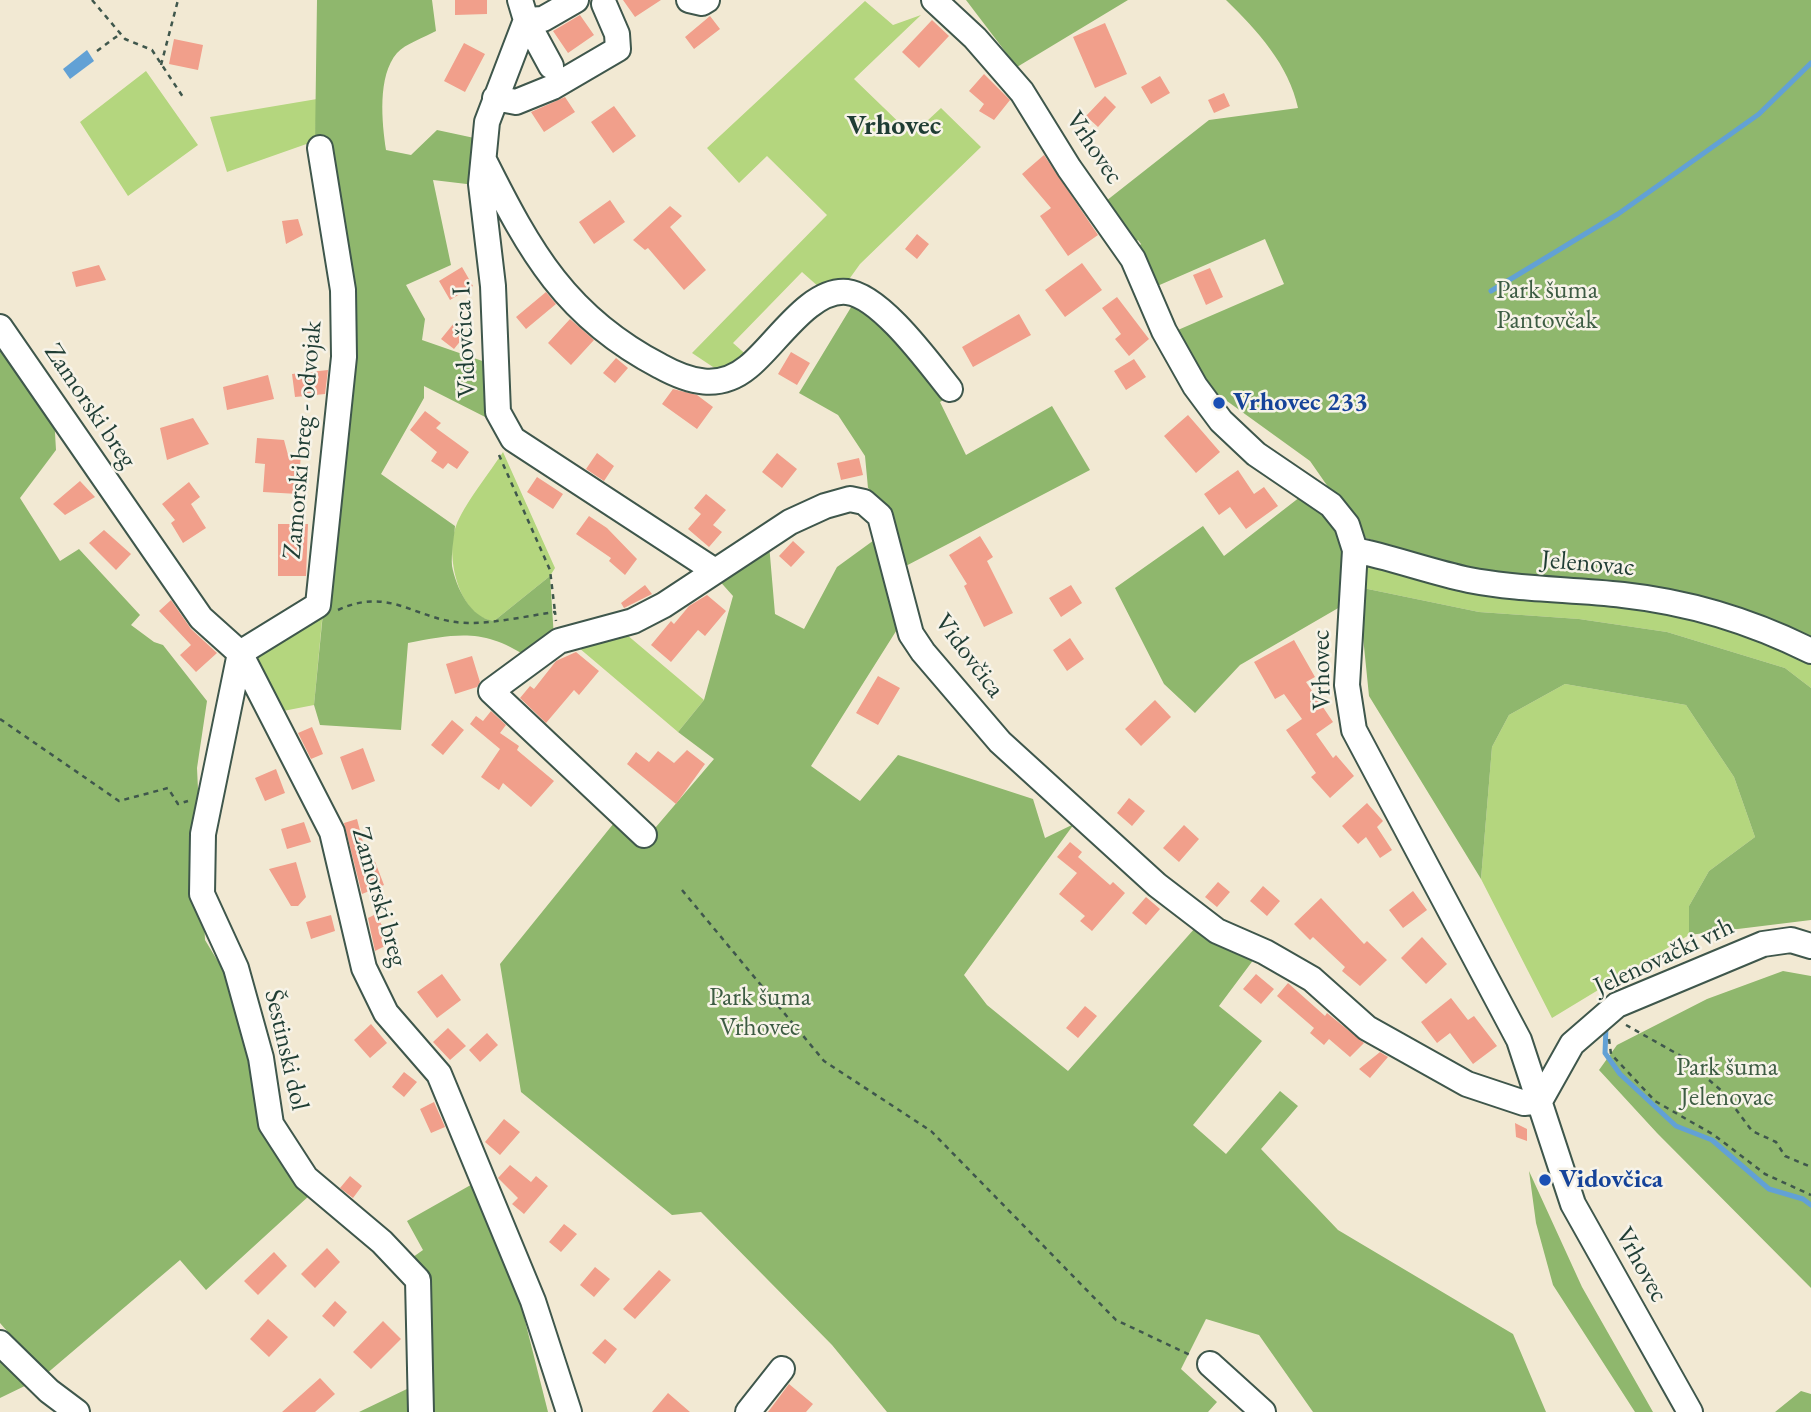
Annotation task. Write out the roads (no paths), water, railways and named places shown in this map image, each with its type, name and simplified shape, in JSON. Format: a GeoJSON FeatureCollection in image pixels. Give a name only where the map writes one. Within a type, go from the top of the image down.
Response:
{"type":"FeatureCollection","features":[{"type":"Feature","properties":{"kind":"street"},"geometry":{"type":"LineString","coordinates":[[523,10],[543,19],[576,0]]}},
{"type":"Feature","properties":{"kind":"street"},"geometry":{"type":"LineString","coordinates":[[689,0],[702,4],[707,0]]}},
{"type":"Feature","properties":{"kind":"street","name":"Vrhovec"},"geometry":{"type":"LineString","coordinates":[[934,0],[975,38],[1022,92],[1069,168],[1133,259],[1164,331],[1197,390],[1221,421],[1256,454],[1331,505],[1347,525],[1355,550],[1347,685],[1354,730],[1519,1040],[1573,1204],[1690,1412]]}},
{"type":"Feature","properties":{"kind":"street"},"geometry":{"type":"LineString","coordinates":[[495,98],[516,102],[553,87],[618,49],[617,34],[604,5]]}},
{"type":"Feature","properties":{"kind":"street"},"geometry":{"type":"LineString","coordinates":[[523,10],[551,66]]}},
{"type":"Feature","properties":{"kind":"street","name":"Vidovčica I."},"geometry":{"type":"LineString","coordinates":[[523,10],[487,122],[482,156],[481,184],[493,286],[498,412],[502,424],[513,439],[525,448],[715,571]]}},
{"type":"Feature","properties":{"kind":"street","name":"Zamorski breg - odvojak"},"geometry":{"type":"LineString","coordinates":[[240,653],[318,605],[344,357],[343,290],[320,148]]}},
{"type":"Feature","properties":{"kind":"street"},"geometry":{"type":"LineString","coordinates":[[482,156],[511,216],[569,300],[595,326],[632,352],[679,377],[705,383],[732,378],[758,359],[819,297],[846,292],[870,302],[911,339],[950,389]]}},
{"type":"Feature","properties":{"kind":"street","name":"Zamorski breg"},"geometry":{"type":"LineString","coordinates":[[0,327],[201,618],[240,653],[332,832],[364,968],[386,1013],[439,1074],[533,1301],[569,1412]]}},
{"type":"Feature","properties":{"kind":"street","name":"Vidovčica"},"geometry":{"type":"LineString","coordinates":[[644,835],[491,691],[559,641],[633,621],[790,522],[825,506],[850,499],[873,508],[880,516],[911,635],[923,652],[1000,742],[1157,886],[1217,931],[1265,952],[1312,979],[1367,1028],[1422,1059],[1467,1084],[1501,1097],[1524,1103],[1541,1101]]}},
{"type":"Feature","properties":{"kind":"street","name":"Jelenovac"},"geometry":{"type":"LineString","coordinates":[[1355,550],[1467,580],[1536,590],[1623,595],[1699,610],[1762,629],[1811,651]]}},
{"type":"Feature","properties":{"kind":"street","name":"Šestinski dol"},"geometry":{"type":"LineString","coordinates":[[240,653],[203,834],[202,894],[236,968],[261,1058],[271,1124],[306,1178],[382,1242],[418,1280],[421,1412]]}},
{"type":"Feature","properties":{"kind":"street","name":"Jelenovački vrh"},"geometry":{"type":"LineString","coordinates":[[1541,1101],[1572,1044],[1619,1014],[1763,944],[1791,940],[1811,946]]}},
{"type":"Feature","properties":{"kind":"street"},"geometry":{"type":"LineString","coordinates":[[0,1343],[77,1412]]}},
{"type":"Feature","properties":{"kind":"street"},"geometry":{"type":"LineString","coordinates":[[1210,1364],[1263,1412]]}},
{"type":"Feature","properties":{"kind":"street"},"geometry":{"type":"LineString","coordinates":[[748,1412],[782,1369]]}},
{"type":"Feature","properties":{"kind":"water"},"geometry":{"type":"Polygon","coordinates":[[[87,50],[94,61],[70,79],[63,69],[87,50]]]}},
{"type":"Feature","properties":{"kind":"waterway"},"geometry":{"type":"LineString","coordinates":[[1491,291],[1618,214],[1759,114],[1811,63]]}},
{"type":"Feature","properties":{"kind":"waterway"},"geometry":{"type":"LineString","coordinates":[[1606,1027],[1605,1053],[1620,1074],[1676,1126],[1712,1140],[1769,1189],[1803,1199],[1811,1205]]}},
{"type":"Feature","properties":{"kind":"place","name":"Vrhovec 233"},"geometry":{"type":"Point","coordinates":[1219,403]}},
{"type":"Feature","properties":{"kind":"place","name":"Vidovčica"},"geometry":{"type":"Point","coordinates":[1545,1180]}},
{"type":"Feature","properties":{"kind":"district","name":"Vrhovec"},"geometry":{"type":"Point","coordinates":[894,126]}},
{"type":"Feature","properties":{"kind":"park label","name":"Park šuma Pantovčak"},"geometry":{"type":"Point","coordinates":[1547,306]}},
{"type":"Feature","properties":{"kind":"park label","name":"Park šuma Vrhovec"},"geometry":{"type":"Point","coordinates":[760,1013]}},
{"type":"Feature","properties":{"kind":"park label","name":"Park šuma Jelenovac"},"geometry":{"type":"Point","coordinates":[1727,1083]}}]}
